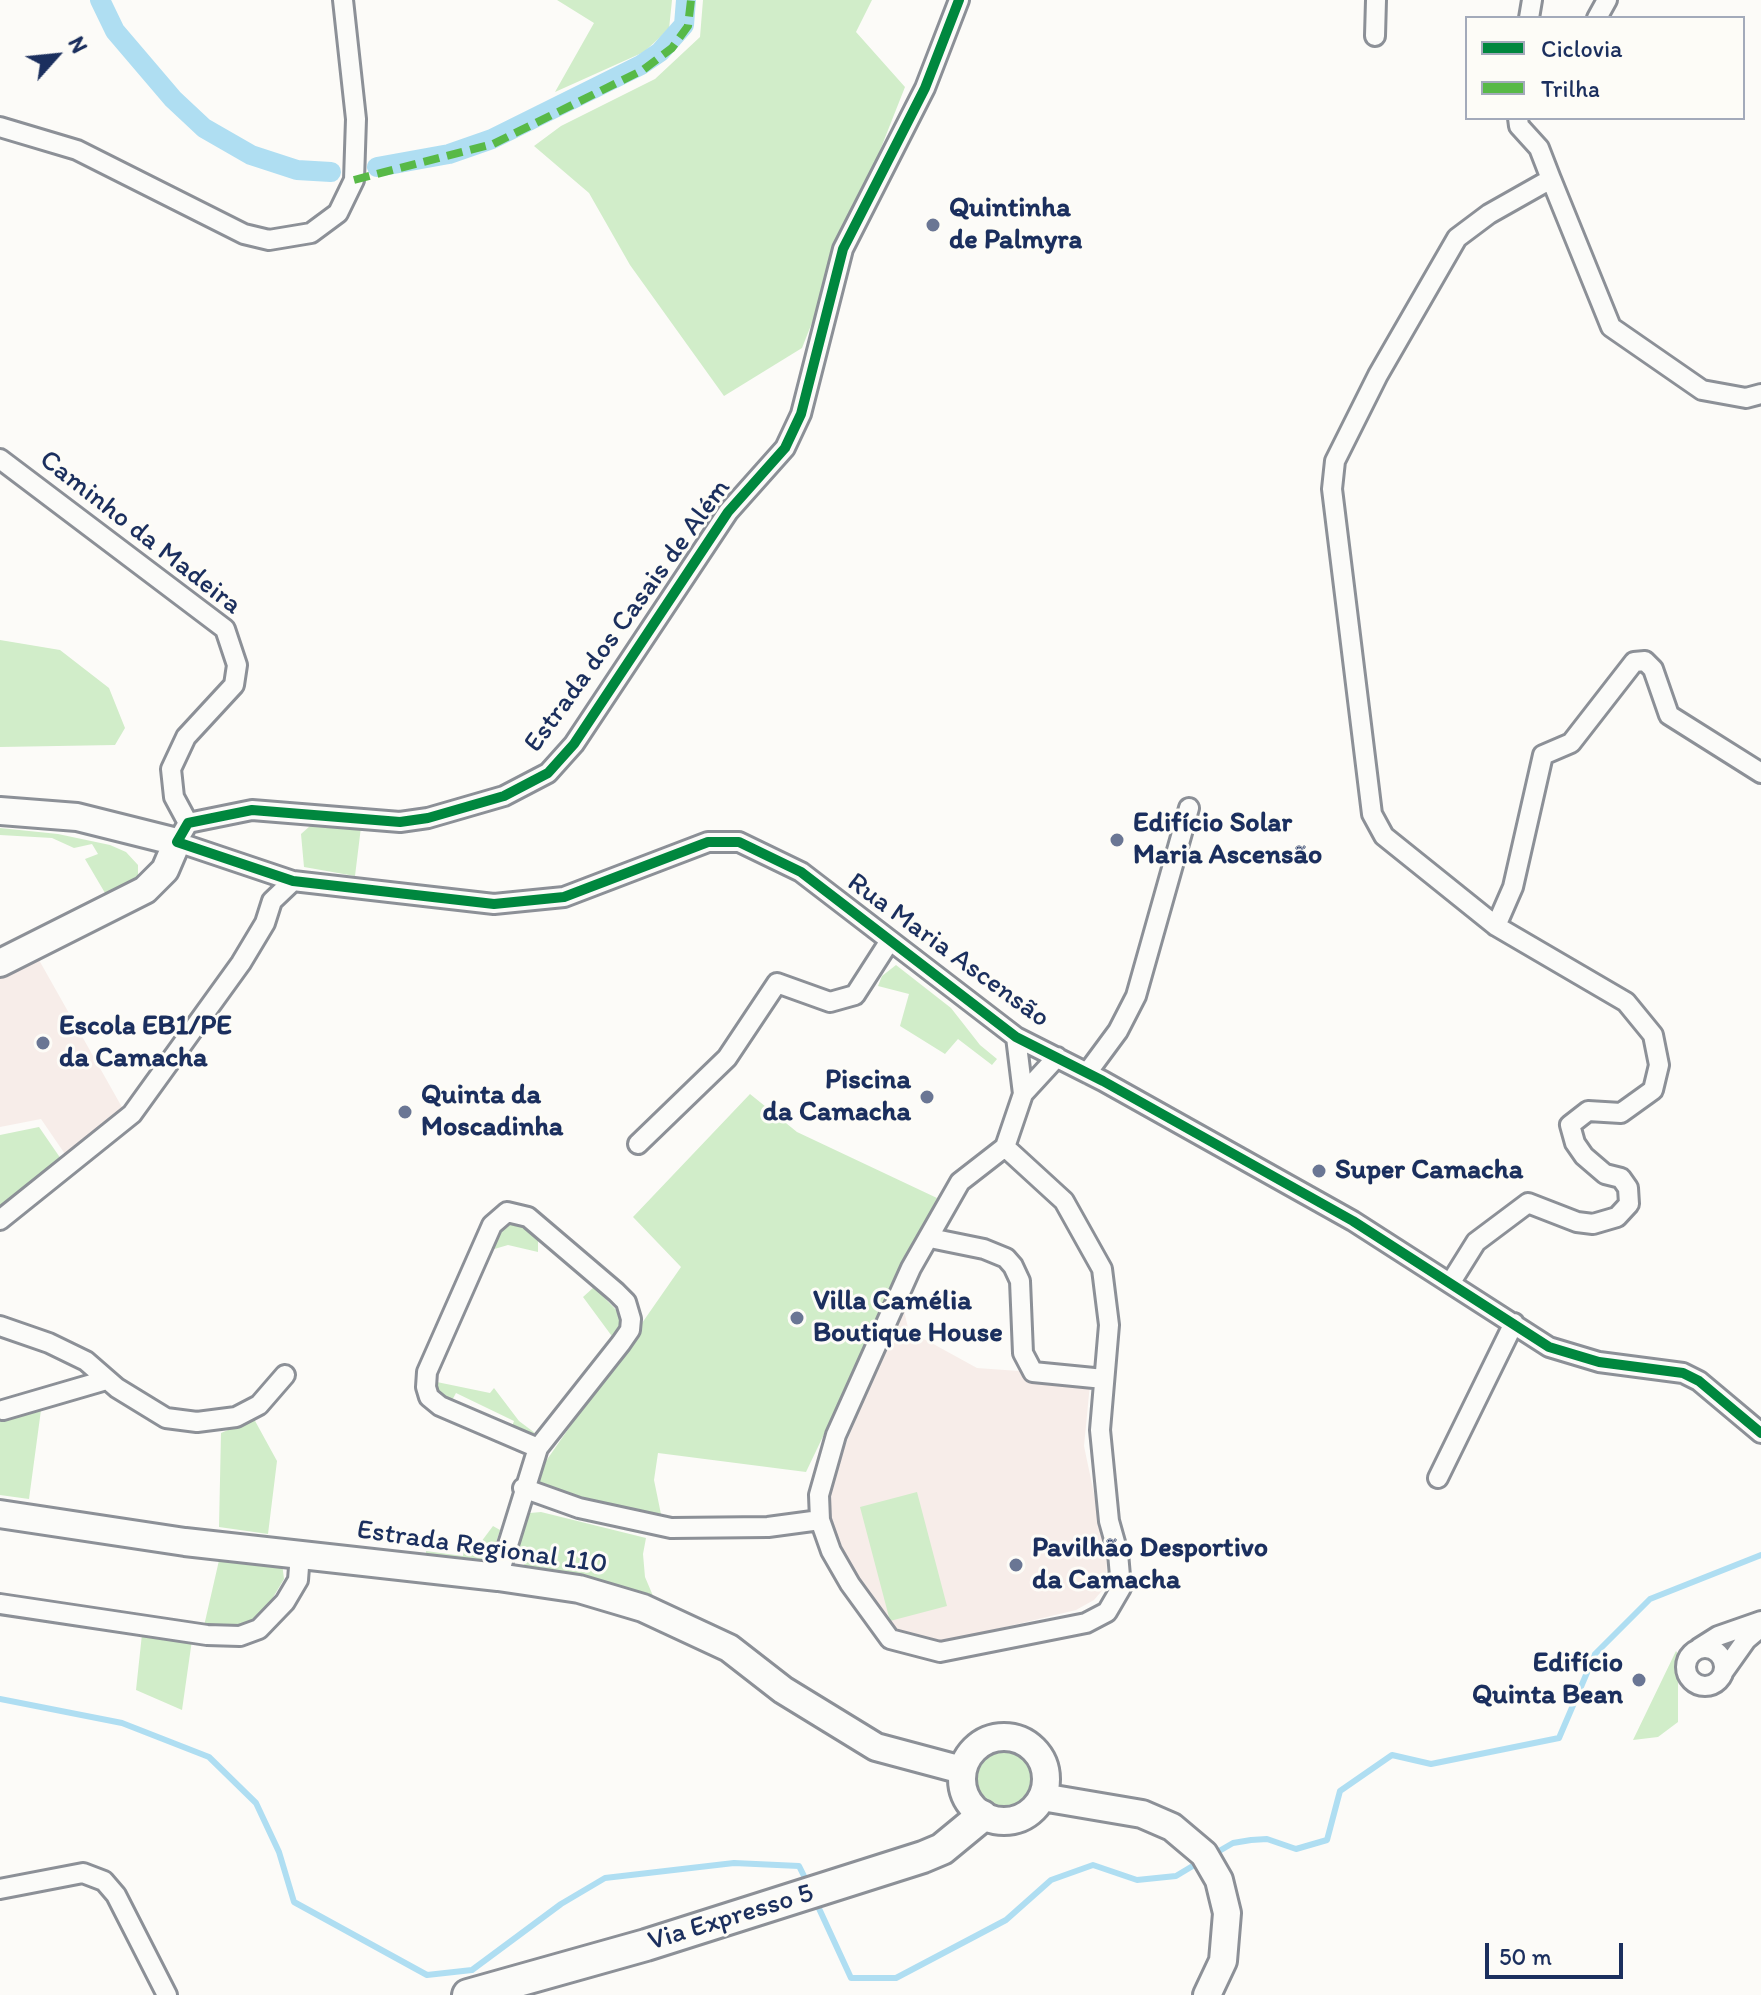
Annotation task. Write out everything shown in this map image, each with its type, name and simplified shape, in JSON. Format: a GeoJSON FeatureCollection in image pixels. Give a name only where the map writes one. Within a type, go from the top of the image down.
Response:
{"type":"FeatureCollection","features":[{"type":"Feature","properties":{"kind":"main road"},"geometry":{"type":"LineString","coordinates":[[0,811],[77,817],[183,833],[165,870],[145,890],[0,963]]}},
{"type":"Feature","properties":{"kind":"main road","name":"Estrada Regional 110"},"geometry":{"type":"LineString","coordinates":[[0,1514],[185,1542],[579,1589],[643,1608],[729,1648],[783,1690],[876,1747],[962,1770]]}},
{"type":"Feature","properties":{"kind":"main road"},"geometry":{"type":"LineString","coordinates":[[999,1736],[1011,1737],[1034,1749],[1042,1760],[1046,1785],[1042,1797],[1019,1819],[998,1821],[982,1816],[964,1793],[962,1770],[975,1747],[999,1736]]}},
{"type":"Feature","properties":{"kind":"main road"},"geometry":{"type":"LineString","coordinates":[[1042,1797],[1142,1814],[1172,1827],[1195,1843],[1212,1865],[1227,1913],[1223,1961],[1207,1995]]}},
{"type":"Feature","properties":{"kind":"main road","name":"Via Expresso 5"},"geometry":{"type":"LineString","coordinates":[[468,1995],[646,1945],[923,1857],[942,1849],[982,1816]]}},
{"type":"Feature","properties":{"kind":"street"},"geometry":{"type":"LineString","coordinates":[[0,127],[77,150],[244,234],[269,240],[311,233],[338,213],[354,180],[356,119],[343,0]]}},
{"type":"Feature","properties":{"kind":"street","name":"Estrada dos Casais de Além"},"geometry":{"type":"LineString","coordinates":[[183,833],[252,810],[400,822],[428,818],[504,796],[548,773],[574,744],[728,512],[785,448],[801,414],[843,249],[925,88],[959,0]]}},
{"type":"Feature","properties":{"kind":"street"},"geometry":{"type":"LineString","coordinates":[[1375,36],[1376,0]]}},
{"type":"Feature","properties":{"kind":"street"},"geometry":{"type":"LineString","coordinates":[[1518,120],[1519,126],[1539,148],[1611,327],[1702,390],[1746,398],[1761,394]]}},
{"type":"Feature","properties":{"kind":"street"},"geometry":{"type":"LineString","coordinates":[[1451,1282],[1476,1242],[1528,1203],[1593,1224],[1617,1217],[1629,1204],[1628,1188],[1621,1178],[1605,1174],[1584,1156],[1575,1143],[1570,1125],[1588,1111],[1621,1113],[1653,1090],[1659,1065],[1653,1035],[1626,1002],[1496,926],[1377,827],[1370,799],[1332,489],[1335,461],[1371,390],[1457,238],[1551,179]]}},
{"type":"Feature","properties":{"kind":"street","name":"Caminho da Madeira"},"geometry":{"type":"LineString","coordinates":[[0,459],[225,629],[237,665],[234,685],[186,737],[171,769],[183,833]]}},
{"type":"Feature","properties":{"kind":"street"},"geometry":{"type":"LineString","coordinates":[[1496,926],[1513,887],[1543,755],[1571,743],[1634,662],[1645,661],[1653,669],[1669,715],[1761,773]]}},
{"type":"Feature","properties":{"kind":"street"},"geometry":{"type":"LineString","coordinates":[[1087,1073],[1118,1031],[1136,996],[1189,808]]}},
{"type":"Feature","properties":{"kind":"street","name":"Rua Maria Ascensão"},"geometry":{"type":"LineString","coordinates":[[183,833],[293,881],[460,902],[525,903],[564,897],[690,848],[724,840],[766,852],[801,872],[1016,1037],[1341,1214],[1549,1347],[1569,1356],[1691,1377],[1761,1433]]}},
{"type":"Feature","properties":{"kind":"street"},"geometry":{"type":"LineString","coordinates":[[0,1220],[132,1114],[241,963],[265,923],[272,901],[293,881]]}},
{"type":"Feature","properties":{"kind":"street"},"geometry":{"type":"LineString","coordinates":[[638,1144],[727,1058],[777,983],[830,1002],[855,995],[889,942]]}},
{"type":"Feature","properties":{"kind":"street"},"geometry":{"type":"LineString","coordinates":[[1016,1037],[1023,1094]]}},
{"type":"Feature","properties":{"kind":"street"},"geometry":{"type":"LineString","coordinates":[[1005,1147],[1064,1201],[1102,1269],[1109,1325],[1100,1430],[1109,1521],[1118,1553],[1121,1588],[1107,1612],[1086,1623],[940,1652],[890,1639],[850,1584],[831,1551],[820,1520],[819,1495],[836,1435],[881,1332],[960,1182],[1005,1147],[1023,1094],[1057,1057]]}},
{"type":"Feature","properties":{"kind":"street"},"geometry":{"type":"LineString","coordinates":[[498,1577],[523,1488],[538,1448],[621,1343],[630,1330],[631,1319],[626,1302],[572,1254],[528,1217],[507,1212],[492,1225],[427,1372],[426,1387],[429,1397],[440,1406],[538,1448]]}},
{"type":"Feature","properties":{"kind":"street"},"geometry":{"type":"LineString","coordinates":[[930,1238],[984,1249],[1006,1258],[1013,1266],[1020,1281],[1023,1353],[1033,1372],[1104,1379]]}},
{"type":"Feature","properties":{"kind":"street"},"geometry":{"type":"LineString","coordinates":[[1438,1478],[1514,1323]]}},
{"type":"Feature","properties":{"kind":"street"},"geometry":{"type":"LineString","coordinates":[[0,1326],[49,1343],[86,1361],[106,1380],[166,1418],[197,1422],[236,1417],[259,1405],[285,1375]]}},
{"type":"Feature","properties":{"kind":"street"},"geometry":{"type":"LineString","coordinates":[[3,1410],[106,1380]]}},
{"type":"Feature","properties":{"kind":"street"},"geometry":{"type":"LineString","coordinates":[[523,1488],[579,1508],[671,1528],[768,1527],[820,1520]]}},
{"type":"Feature","properties":{"kind":"street"},"geometry":{"type":"LineString","coordinates":[[0,1604],[207,1635],[240,1636],[259,1629],[285,1602],[298,1580],[300,1554]]}},
{"type":"Feature","properties":{"kind":"street"},"geometry":{"type":"LineString","coordinates":[[1761,1624],[1710,1685],[1691,1681],[1686,1662],[1699,1648],[1718,1636],[1761,1624]]}},
{"type":"Feature","properties":{"kind":"street"},"geometry":{"type":"LineString","coordinates":[[1699,1648],[1718,1653],[1724,1671]]}},
{"type":"Feature","properties":{"kind":"street"},"geometry":{"type":"LineString","coordinates":[[0,1889],[83,1873],[104,1881],[116,1895],[167,1995]]}},
{"type":"Feature","properties":{"kind":"shaded area","name":"Escola EB1/PE da Camacha"},"geometry":{"type":"Polygon","coordinates":[[[39,960],[123,1109],[67,1157],[41,1119],[0,1127],[0,977],[39,960]]]}},
{"type":"Feature","properties":{"kind":"shaded area"},"geometry":{"type":"Polygon","coordinates":[[[904,1311],[910,1336],[926,1340],[977,1368],[1033,1372],[1090,1384],[1084,1446],[1107,1556],[1106,1586],[1094,1600],[1076,1610],[943,1642],[894,1628],[881,1619],[848,1561],[828,1512],[832,1478],[886,1345],[904,1311]]]}},
{"type":"Feature","properties":{"kind":"green space"},"geometry":{"type":"Polygon","coordinates":[[[557,0],[672,0],[669,29],[644,52],[555,92],[594,23],[557,0]]]}},
{"type":"Feature","properties":{"kind":"green space"},"geometry":{"type":"Polygon","coordinates":[[[703,0],[872,0],[856,32],[905,87],[802,348],[724,396],[630,265],[589,193],[534,146],[561,126],[655,79],[700,37],[703,0]]]}},
{"type":"Feature","properties":{"kind":"green space"},"geometry":{"type":"Polygon","coordinates":[[[0,640],[60,650],[109,688],[125,728],[115,745],[0,747],[0,640]]]}},
{"type":"Feature","properties":{"kind":"green space"},"geometry":{"type":"Polygon","coordinates":[[[310,826],[361,827],[355,876],[304,867],[301,834],[310,826]]]}},
{"type":"Feature","properties":{"kind":"green space"},"geometry":{"type":"Polygon","coordinates":[[[0,828],[58,834],[110,845],[126,852],[138,865],[138,877],[105,893],[85,859],[98,854],[92,844],[74,848],[52,838],[0,835],[0,828]]]}},
{"type":"Feature","properties":{"kind":"green space"},"geometry":{"type":"Polygon","coordinates":[[[896,965],[951,1008],[980,1045],[997,1059],[992,1065],[958,1039],[945,1054],[900,1026],[909,994],[878,986],[882,976],[896,965]]]}},
{"type":"Feature","properties":{"kind":"green space"},"geometry":{"type":"Polygon","coordinates":[[[750,1094],[797,1132],[937,1198],[806,1472],[658,1453],[654,1480],[663,1524],[553,1496],[535,1483],[546,1461],[681,1267],[633,1217],[750,1094]]]}},
{"type":"Feature","properties":{"kind":"green space"},"geometry":{"type":"Polygon","coordinates":[[[39,1127],[61,1159],[0,1208],[0,1135],[39,1127]]]}},
{"type":"Feature","properties":{"kind":"green space"},"geometry":{"type":"Polygon","coordinates":[[[515,1221],[527,1224],[538,1236],[538,1252],[508,1245],[491,1250],[501,1227],[515,1221]]]}},
{"type":"Feature","properties":{"kind":"green space"},"geometry":{"type":"Polygon","coordinates":[[[594,1287],[621,1315],[622,1326],[614,1339],[583,1297],[594,1287]]]}},
{"type":"Feature","properties":{"kind":"green space"},"geometry":{"type":"Polygon","coordinates":[[[432,1381],[490,1393],[494,1388],[519,1421],[535,1433],[510,1432],[514,1421],[456,1393],[450,1404],[438,1396],[432,1381]]]}},
{"type":"Feature","properties":{"kind":"green space"},"geometry":{"type":"Polygon","coordinates":[[[41,1410],[29,1499],[0,1495],[0,1415],[41,1410]]]}},
{"type":"Feature","properties":{"kind":"green space"},"geometry":{"type":"Polygon","coordinates":[[[254,1419],[277,1461],[268,1534],[219,1527],[221,1433],[254,1419]]]}},
{"type":"Feature","properties":{"kind":"green space"},"geometry":{"type":"Polygon","coordinates":[[[917,1492],[947,1606],[890,1621],[860,1507],[917,1492]]]}},
{"type":"Feature","properties":{"kind":"green space"},"geometry":{"type":"Polygon","coordinates":[[[541,1512],[646,1538],[643,1554],[645,1577],[659,1610],[536,1575],[524,1565],[518,1554],[522,1521],[530,1513],[541,1512]]]}},
{"type":"Feature","properties":{"kind":"green space"},"geometry":{"type":"Polygon","coordinates":[[[493,1526],[500,1530],[493,1552],[479,1563],[426,1557],[426,1551],[463,1556],[465,1543],[481,1542],[493,1526]]]}},
{"type":"Feature","properties":{"kind":"green space"},"geometry":{"type":"Polygon","coordinates":[[[220,1556],[282,1563],[284,1579],[259,1621],[238,1628],[204,1626],[220,1556]]]}},
{"type":"Feature","properties":{"kind":"green space"},"geometry":{"type":"Polygon","coordinates":[[[142,1634],[192,1640],[182,1710],[136,1690],[142,1634]]]}},
{"type":"Feature","properties":{"kind":"green space"},"geometry":{"type":"Polygon","coordinates":[[[1676,1651],[1685,1663],[1678,1681],[1678,1722],[1658,1737],[1633,1740],[1676,1651]]]}},
{"type":"Feature","properties":{"kind":"green space"},"geometry":{"type":"Polygon","coordinates":[[[998,1750],[1010,1750],[1026,1759],[1033,1769],[1033,1793],[1026,1803],[1010,1812],[998,1812],[978,1798],[973,1787],[973,1775],[987,1755],[998,1750]]]}},
{"type":"Feature","properties":{"kind":"waterway"},"geometry":{"type":"LineString","coordinates":[[100,0],[115,31],[173,99],[204,128],[251,155],[297,170],[331,172]]}},
{"type":"Feature","properties":{"kind":"waterway"},"geometry":{"type":"LineString","coordinates":[[377,167],[449,154],[492,139],[641,65],[660,52],[684,25],[686,0]]}},
{"type":"Feature","properties":{"kind":"waterway"},"geometry":{"type":"LineString","coordinates":[[1214,1854],[1233,1843],[1251,1840],[1267,1839],[1296,1849],[1327,1840],[1340,1791],[1392,1755],[1431,1764],[1559,1738],[1595,1654],[1650,1599],[1761,1555]]}},
{"type":"Feature","properties":{"kind":"waterway"},"geometry":{"type":"LineString","coordinates":[[0,1699],[122,1723],[209,1757],[256,1803],[279,1852],[294,1902],[427,1975],[472,1970],[561,1904],[605,1878],[734,1863],[799,1866],[808,1884]]}},
{"type":"Feature","properties":{"kind":"waterway"},"geometry":{"type":"LineString","coordinates":[[816,1902],[851,1978],[896,1978],[1006,1920],[1051,1880],[1093,1865],[1137,1880],[1176,1876],[1201,1861]]}},
{"type":"Feature","properties":{"kind":"marked path"},"geometry":{"type":"LineString","coordinates":[[354,180],[493,144],[643,70],[672,48],[688,26],[691,0]]}},
{"type":"Feature","properties":{"kind":"cycle path"},"geometry":{"type":"LineString","coordinates":[[959,0],[925,88],[843,249],[801,414],[785,448],[728,512],[574,744],[548,773],[504,796],[428,818],[400,822],[252,810],[188,823],[177,842],[293,881],[494,904],[564,897],[708,842],[739,842],[801,872],[1016,1037],[1103,1081],[1353,1221],[1549,1347],[1599,1362],[1683,1373],[1699,1381],[1761,1433]]}},
{"type":"Feature","properties":{"kind":"place","name":"Quintinha de Palmyra"},"geometry":{"type":"Point","coordinates":[933,225]}},
{"type":"Feature","properties":{"kind":"place","name":"Edifício Solar Maria Ascensão"},"geometry":{"type":"Point","coordinates":[1117,840]}},
{"type":"Feature","properties":{"kind":"place","name":"Escola EB1/PE da Camacha"},"geometry":{"type":"Point","coordinates":[43,1043]}},
{"type":"Feature","properties":{"kind":"place","name":"Piscina da Camacha"},"geometry":{"type":"Point","coordinates":[927,1097]}},
{"type":"Feature","properties":{"kind":"place","name":"Quinta da Moscadinha"},"geometry":{"type":"Point","coordinates":[405,1112]}},
{"type":"Feature","properties":{"kind":"place","name":"Super Camacha"},"geometry":{"type":"Point","coordinates":[1319,1171]}},
{"type":"Feature","properties":{"kind":"place","name":"Villa Camélia Boutique House"},"geometry":{"type":"Point","coordinates":[797,1318]}},
{"type":"Feature","properties":{"kind":"place","name":"Pavilhão Desportivo da Camacha"},"geometry":{"type":"Point","coordinates":[1016,1565]}},
{"type":"Feature","properties":{"kind":"place","name":"Edifício Quinta Bean"},"geometry":{"type":"Point","coordinates":[1639,1680]}}]}
